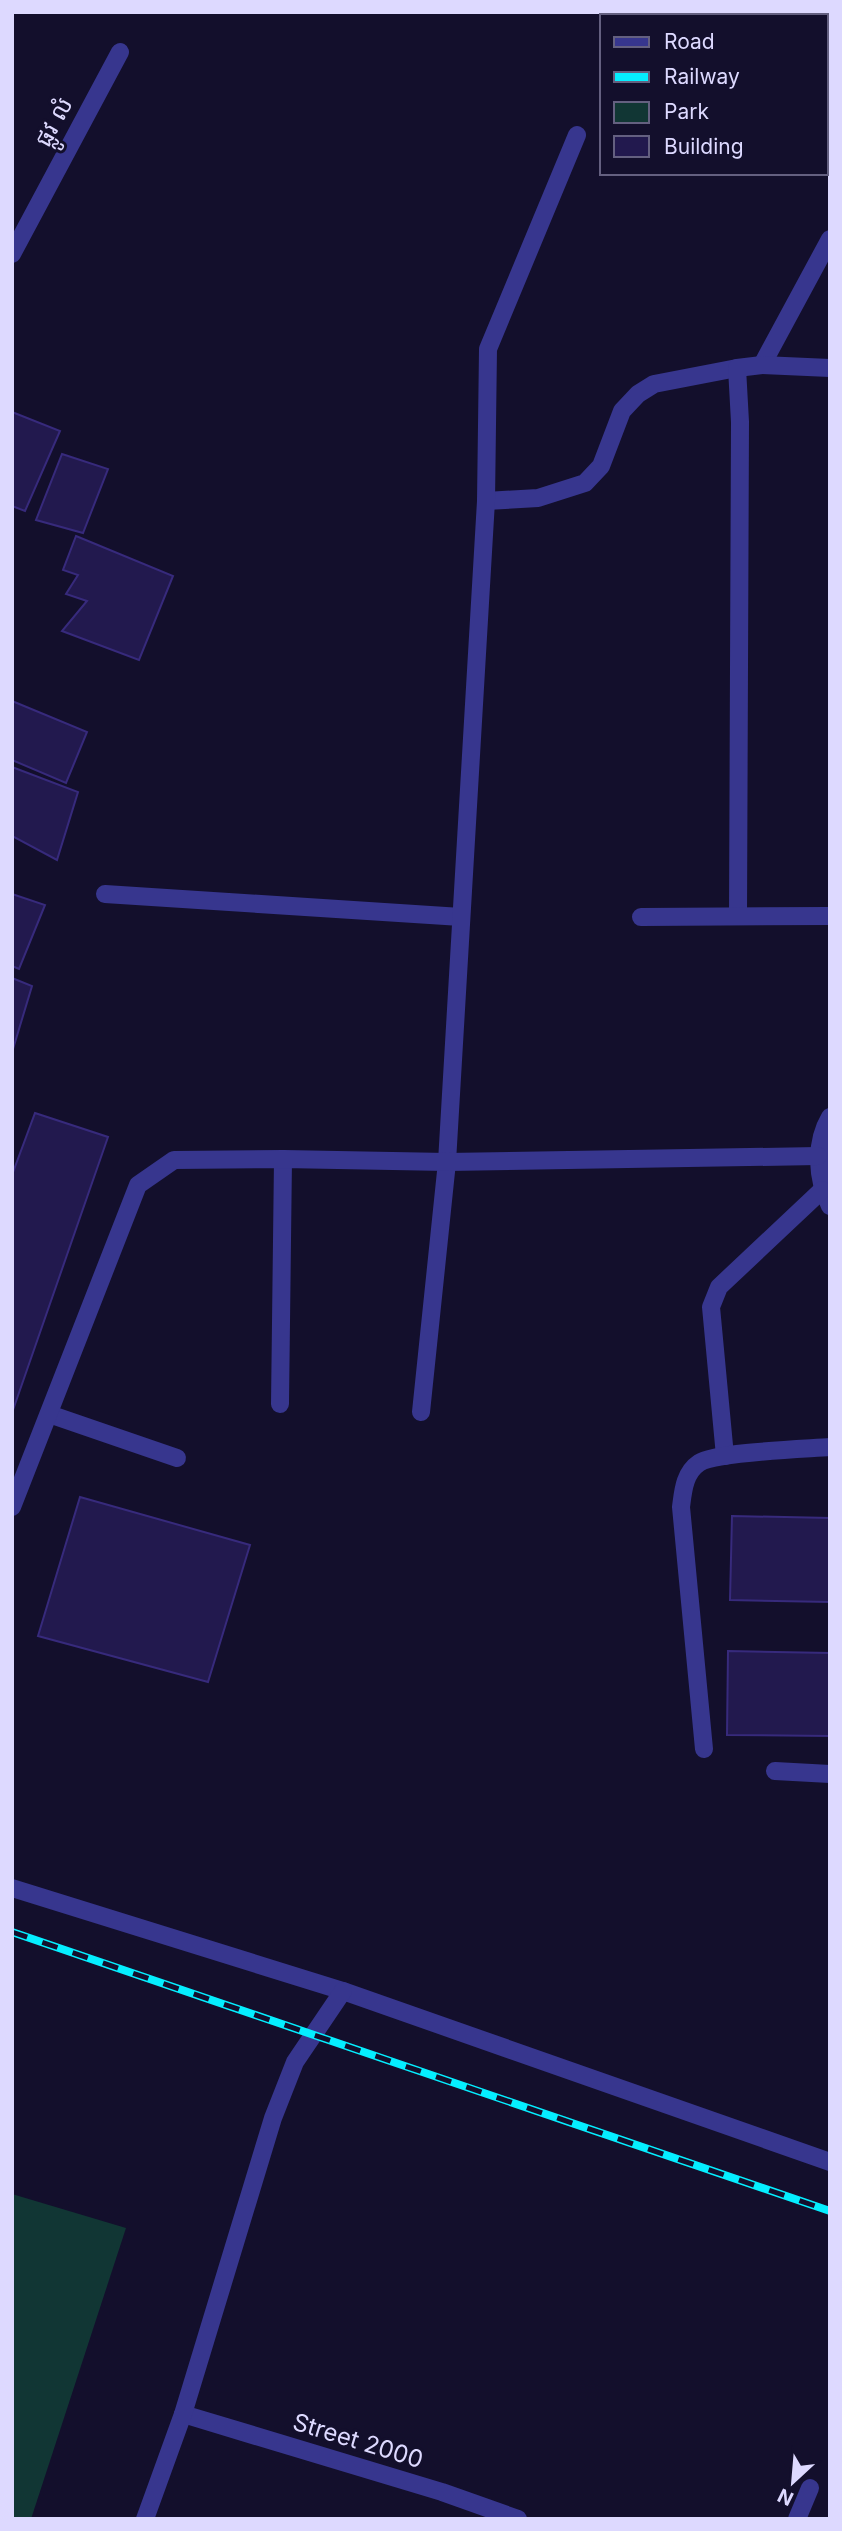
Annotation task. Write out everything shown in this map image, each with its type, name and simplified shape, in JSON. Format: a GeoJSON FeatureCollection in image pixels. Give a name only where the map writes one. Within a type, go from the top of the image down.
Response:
{"type":"FeatureCollection","features":[{"type":"Feature","properties":{"kind":"street","name":"ផ្លូវ លំ"},"geometry":{"type":"LineString","coordinates":[[12,254],[120,52]]}},
{"type":"Feature","properties":{"kind":"street"},"geometry":{"type":"LineString","coordinates":[[421,1412],[447,1161],[486,501],[488,349],[577,135]]}},
{"type":"Feature","properties":{"kind":"street"},"geometry":{"type":"LineString","coordinates":[[762,365],[830,239]]}},
{"type":"Feature","properties":{"kind":"street"},"geometry":{"type":"LineString","coordinates":[[486,501],[538,498],[585,483],[601,466],[622,411],[638,394],[654,384],[762,365],[830,368]]}},
{"type":"Feature","properties":{"kind":"street"},"geometry":{"type":"LineString","coordinates":[[737,368],[740,422],[738,916]]}},
{"type":"Feature","properties":{"kind":"street"},"geometry":{"type":"LineString","coordinates":[[105,894],[461,917]]}},
{"type":"Feature","properties":{"kind":"street"},"geometry":{"type":"LineString","coordinates":[[641,917],[830,916]]}},
{"type":"Feature","properties":{"kind":"street"},"geometry":{"type":"LineString","coordinates":[[725,1456],[712,1307],[719,1287],[826,1198],[818,1156],[825,1125],[830,1117]]}},
{"type":"Feature","properties":{"kind":"street"},"geometry":{"type":"LineString","coordinates":[[12,1507],[138,1185],[174,1160],[283,1158],[447,1161],[818,1156]]}},
{"type":"Feature","properties":{"kind":"street"},"geometry":{"type":"LineString","coordinates":[[280,1404],[283,1158]]}},
{"type":"Feature","properties":{"kind":"street"},"geometry":{"type":"LineString","coordinates":[[50,1415],[177,1458]]}},
{"type":"Feature","properties":{"kind":"street"},"geometry":{"type":"LineString","coordinates":[[704,1749],[681,1507],[685,1479],[699,1463],[725,1456],[830,1447]]}},
{"type":"Feature","properties":{"kind":"street"},"geometry":{"type":"LineString","coordinates":[[775,1771],[830,1774]]}},
{"type":"Feature","properties":{"kind":"street"},"geometry":{"type":"LineString","coordinates":[[12,1888],[343,1991],[830,2162]]}},
{"type":"Feature","properties":{"kind":"street"},"geometry":{"type":"LineString","coordinates":[[145,2519],[183,2414],[273,2118],[295,2062],[343,1991]]}},
{"type":"Feature","properties":{"kind":"street","name":"Street 2000"},"geometry":{"type":"LineString","coordinates":[[183,2414],[442,2491],[518,2519]]}},
{"type":"Feature","properties":{"kind":"street"},"geometry":{"type":"LineString","coordinates":[[797,2519],[810,2488]]}},
{"type":"Feature","properties":{"kind":"green space"},"geometry":{"type":"Polygon","coordinates":[[[12,2194],[126,2228],[31,2519],[12,2519],[12,2194]]]}},
{"type":"Feature","properties":{"kind":"building"},"geometry":{"type":"Polygon","coordinates":[[[12,412],[60,431],[25,511],[12,506],[12,412]]]}},
{"type":"Feature","properties":{"kind":"building"},"geometry":{"type":"Polygon","coordinates":[[[62,454],[108,469],[83,533],[36,520],[62,454]]]}},
{"type":"Feature","properties":{"kind":"building"},"geometry":{"type":"Polygon","coordinates":[[[76,536],[173,576],[139,660],[62,631],[87,601],[66,594],[78,575],[63,570],[76,536]]]}},
{"type":"Feature","properties":{"kind":"building"},"geometry":{"type":"Polygon","coordinates":[[[12,701],[87,732],[66,783],[12,760],[12,701]]]}},
{"type":"Feature","properties":{"kind":"building"},"geometry":{"type":"Polygon","coordinates":[[[12,767],[78,792],[57,860],[12,836],[12,767]]]}},
{"type":"Feature","properties":{"kind":"building"},"geometry":{"type":"Polygon","coordinates":[[[12,894],[45,905],[19,969],[12,966],[12,894]]]}},
{"type":"Feature","properties":{"kind":"building"},"geometry":{"type":"Polygon","coordinates":[[[12,978],[32,986],[13,1049],[12,1049],[12,978]]]}},
{"type":"Feature","properties":{"kind":"building"},"geometry":{"type":"Polygon","coordinates":[[[35,1113],[108,1137],[13,1410],[12,1175],[35,1113]]]}},
{"type":"Feature","properties":{"kind":"building"},"geometry":{"type":"Polygon","coordinates":[[[80,1497],[250,1545],[208,1682],[38,1636],[80,1497]]]}},
{"type":"Feature","properties":{"kind":"building"},"geometry":{"type":"Polygon","coordinates":[[[732,1516],[830,1518],[830,1602],[730,1600],[732,1516]]]}},
{"type":"Feature","properties":{"kind":"building"},"geometry":{"type":"Polygon","coordinates":[[[728,1651],[830,1653],[830,1736],[727,1735],[728,1651]]]}},
{"type":"Feature","properties":{"kind":"railway"},"geometry":{"type":"LineString","coordinates":[[12,1932],[830,2211]]}}]}
